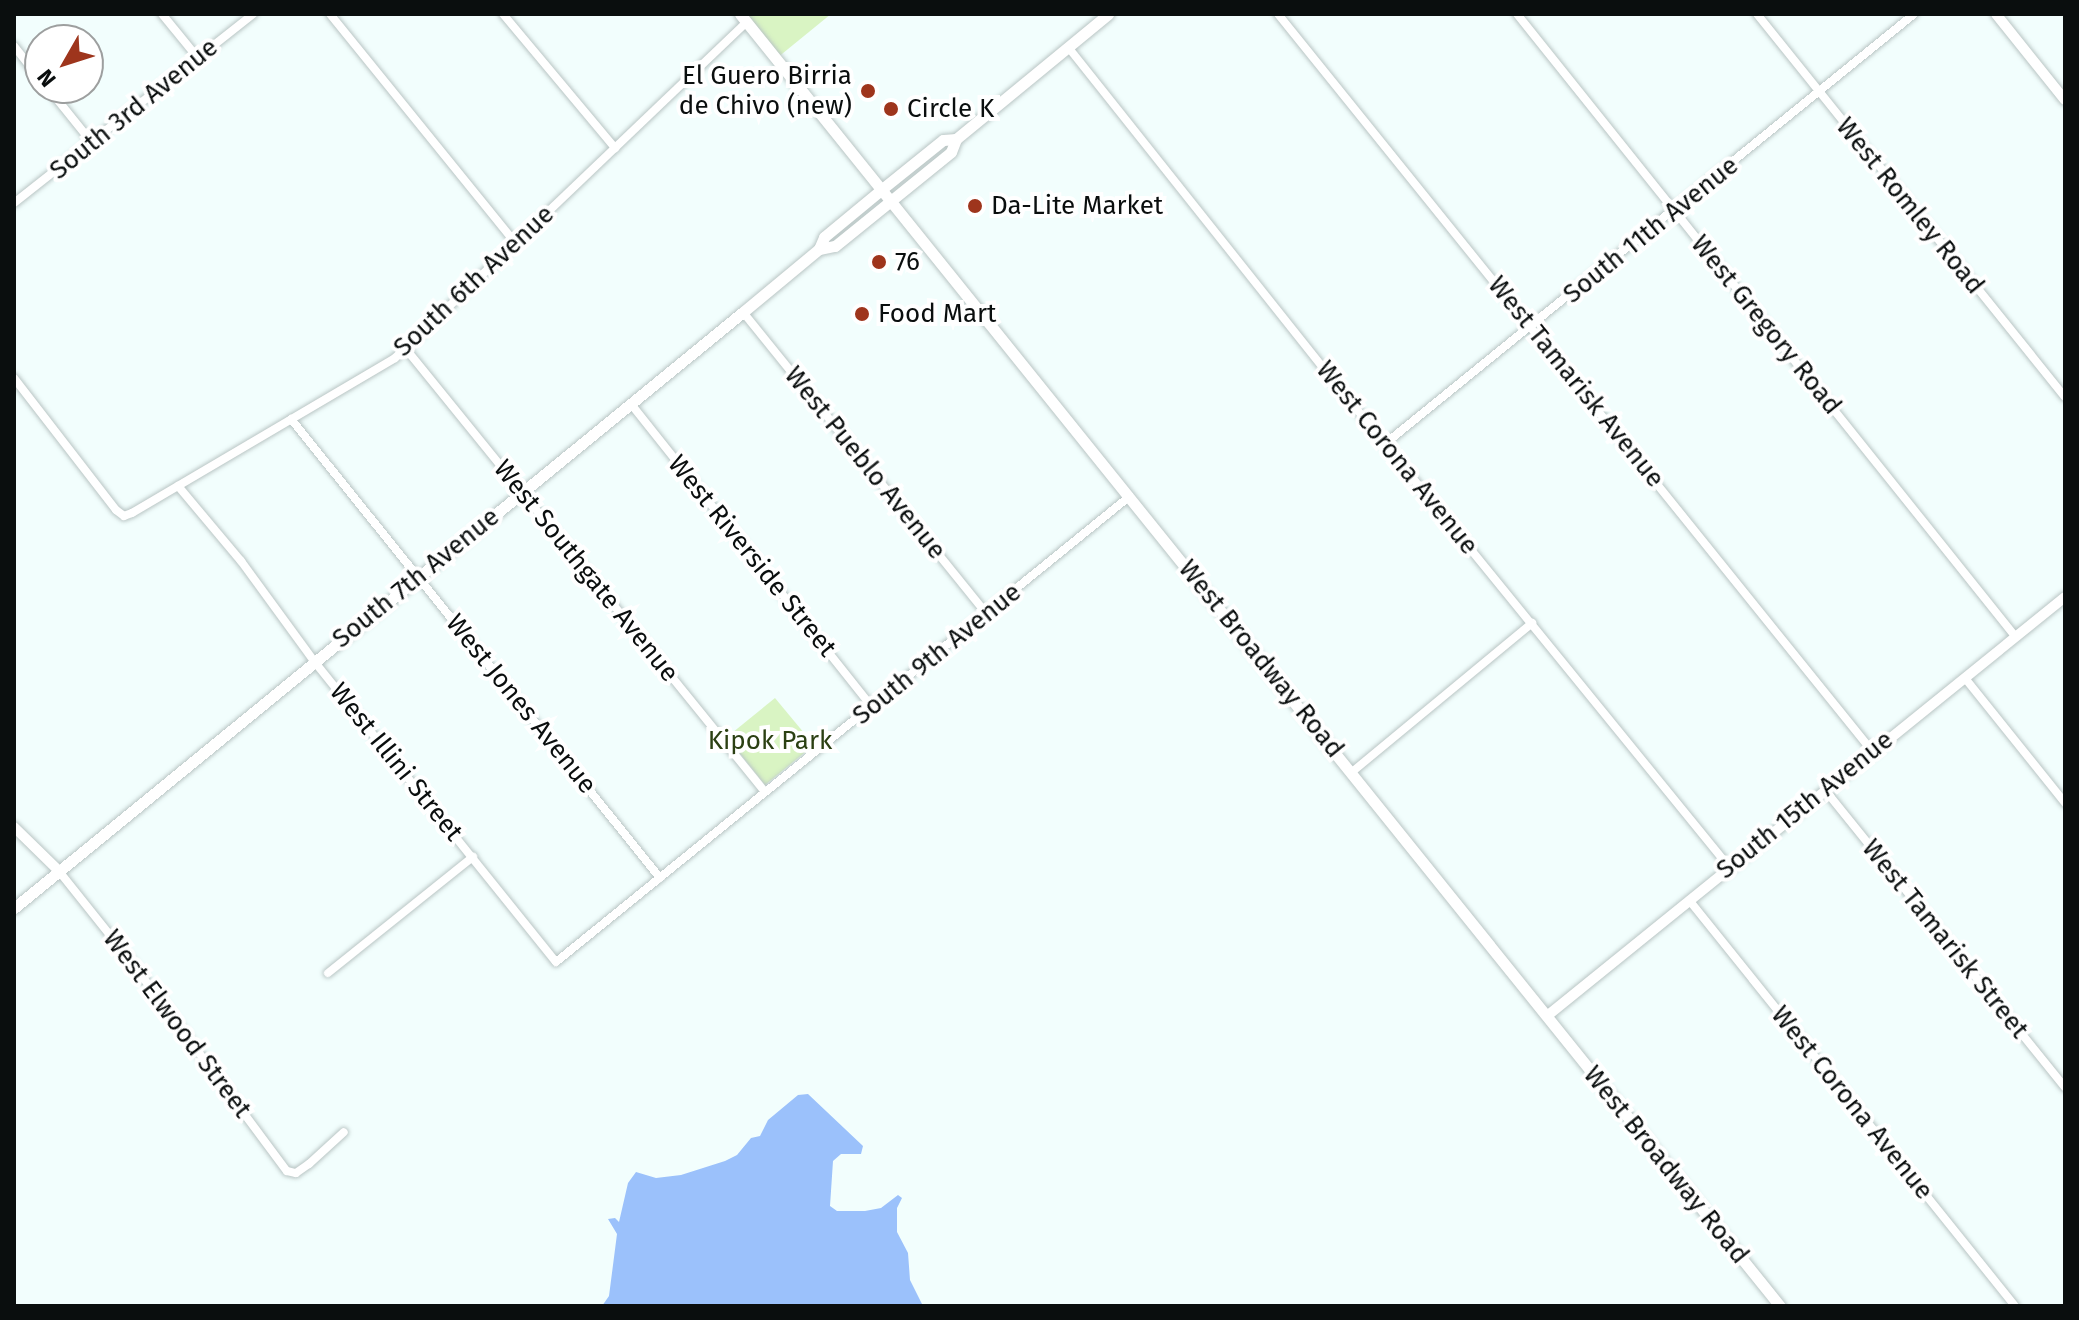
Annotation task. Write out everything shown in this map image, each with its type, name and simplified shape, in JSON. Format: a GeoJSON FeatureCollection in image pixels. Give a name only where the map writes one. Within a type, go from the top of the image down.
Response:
{"type":"FeatureCollection","features":[{"type":"Feature","properties":{"kind":"main road","name":"South 7th Avenue"},"geometry":{"type":"LineString","coordinates":[[819,249],[835,246],[951,152],[956,139],[1108,14]]}},
{"type":"Feature","properties":{"kind":"main road","name":"West Broadway Road"},"geometry":{"type":"LineString","coordinates":[[743,18],[1780,1306]]}},
{"type":"Feature","properties":{"kind":"main road","name":"South 7th Avenue"},"geometry":{"type":"LineString","coordinates":[[14,908],[743,312],[819,249],[824,237],[882,189],[943,140],[956,139]]}},
{"type":"Feature","properties":{"kind":"street"},"geometry":{"type":"LineString","coordinates":[[162,14],[198,58]]}},
{"type":"Feature","properties":{"kind":"street","name":"South 3rd Avenue"},"geometry":{"type":"LineString","coordinates":[[14,203],[93,144],[253,14]]}},
{"type":"Feature","properties":{"kind":"street"},"geometry":{"type":"LineString","coordinates":[[330,14],[516,244]]}},
{"type":"Feature","properties":{"kind":"street"},"geometry":{"type":"LineString","coordinates":[[503,14],[615,148]]}},
{"type":"Feature","properties":{"kind":"street","name":"West Tamarisk Avenue"},"geometry":{"type":"LineString","coordinates":[[1278,14],[1872,751]]}},
{"type":"Feature","properties":{"kind":"street","name":"West Gregory Road"},"geometry":{"type":"LineString","coordinates":[[1517,14],[2015,636]]}},
{"type":"Feature","properties":{"kind":"street","name":"West Romley Road"},"geometry":{"type":"LineString","coordinates":[[1757,14],[2065,397]]}},
{"type":"Feature","properties":{"kind":"street","name":"South 11th Avenue"},"geometry":{"type":"LineString","coordinates":[[1386,443],[1532,328],[1914,14]]}},
{"type":"Feature","properties":{"kind":"street"},"geometry":{"type":"LineString","coordinates":[[1996,14],[2065,100]]}},
{"type":"Feature","properties":{"kind":"street","name":"South 6th Avenue"},"geometry":{"type":"LineString","coordinates":[[14,378],[124,516],[406,349],[615,148],[743,18]]}},
{"type":"Feature","properties":{"kind":"street","name":"West Corona Avenue"},"geometry":{"type":"LineString","coordinates":[[1068,47],[1729,867]]}},
{"type":"Feature","properties":{"kind":"street"},"geometry":{"type":"LineString","coordinates":[[61,104],[93,144]]}},
{"type":"Feature","properties":{"kind":"street","name":"West Pueblo Avenue"},"geometry":{"type":"LineString","coordinates":[[743,312],[986,613]]}},
{"type":"Feature","properties":{"kind":"street","name":"West Southgate Avenue"},"geometry":{"type":"LineString","coordinates":[[406,349],[765,792]]}},
{"type":"Feature","properties":{"kind":"street","name":"West Riverside Street"},"geometry":{"type":"LineString","coordinates":[[631,404],[872,707]]}},
{"type":"Feature","properties":{"kind":"street","name":"West Jones Avenue"},"geometry":{"type":"LineString","coordinates":[[291,419],[660,878]]}},
{"type":"Feature","properties":{"kind":"street","name":"West Illini Street"},"geometry":{"type":"LineString","coordinates":[[178,486],[241,561],[314,661],[556,962]]}},
{"type":"Feature","properties":{"kind":"street","name":"South 9th Avenue"},"geometry":{"type":"LineString","coordinates":[[556,962],[1130,496]]}},
{"type":"Feature","properties":{"kind":"street","name":"South 15th Avenue"},"geometry":{"type":"LineString","coordinates":[[1547,1016],[2065,597]]}},
{"type":"Feature","properties":{"kind":"street"},"geometry":{"type":"LineString","coordinates":[[1352,772],[1532,623]]}},
{"type":"Feature","properties":{"kind":"street"},"geometry":{"type":"LineString","coordinates":[[1965,678],[2065,803]]}},
{"type":"Feature","properties":{"kind":"street","name":"West Tamarisk Street"},"geometry":{"type":"LineString","coordinates":[[1825,790],[2065,1087]]}},
{"type":"Feature","properties":{"kind":"street","name":"West Elwood Street"},"geometry":{"type":"LineString","coordinates":[[14,827],[58,870],[133,964],[287,1171],[296,1173],[344,1132]]}},
{"type":"Feature","properties":{"kind":"street"},"geometry":{"type":"LineString","coordinates":[[328,973],[473,857]]}},
{"type":"Feature","properties":{"kind":"street","name":"West Corona Avenue"},"geometry":{"type":"LineString","coordinates":[[1689,900],[2015,1306]]}},
{"type":"Feature","properties":{"kind":"green space"},"geometry":{"type":"Polygon","coordinates":[[[741,14],[831,14],[777,58],[741,14]]]}},
{"type":"Feature","properties":{"kind":"green space","name":"Kipok Park"},"geometry":{"type":"Polygon","coordinates":[[[775,698],[814,745],[765,785],[727,737],[775,698]]]}},
{"type":"Feature","properties":{"kind":"water"},"geometry":{"type":"Polygon","coordinates":[[[808,1094],[863,1146],[861,1154],[841,1154],[833,1161],[830,1206],[837,1211],[865,1211],[881,1208],[898,1195],[902,1198],[897,1208],[897,1232],[908,1253],[910,1280],[923,1306],[602,1306],[609,1296],[617,1234],[608,1219],[615,1218],[619,1222],[628,1183],[636,1172],[656,1178],[681,1175],[725,1161],[737,1155],[751,1138],[760,1136],[768,1120],[798,1095],[808,1094]]]}},
{"type":"Feature","properties":{"kind":"place","name":"El Guero Birria de Chivo (new)"},"geometry":{"type":"Point","coordinates":[868,91]}},
{"type":"Feature","properties":{"kind":"place","name":"Circle K"},"geometry":{"type":"Point","coordinates":[891,109]}},
{"type":"Feature","properties":{"kind":"place","name":"Da-Lite Market"},"geometry":{"type":"Point","coordinates":[975,206]}},
{"type":"Feature","properties":{"kind":"place","name":"76"},"geometry":{"type":"Point","coordinates":[879,262]}},
{"type":"Feature","properties":{"kind":"place","name":"Food Mart"},"geometry":{"type":"Point","coordinates":[862,314]}}]}
